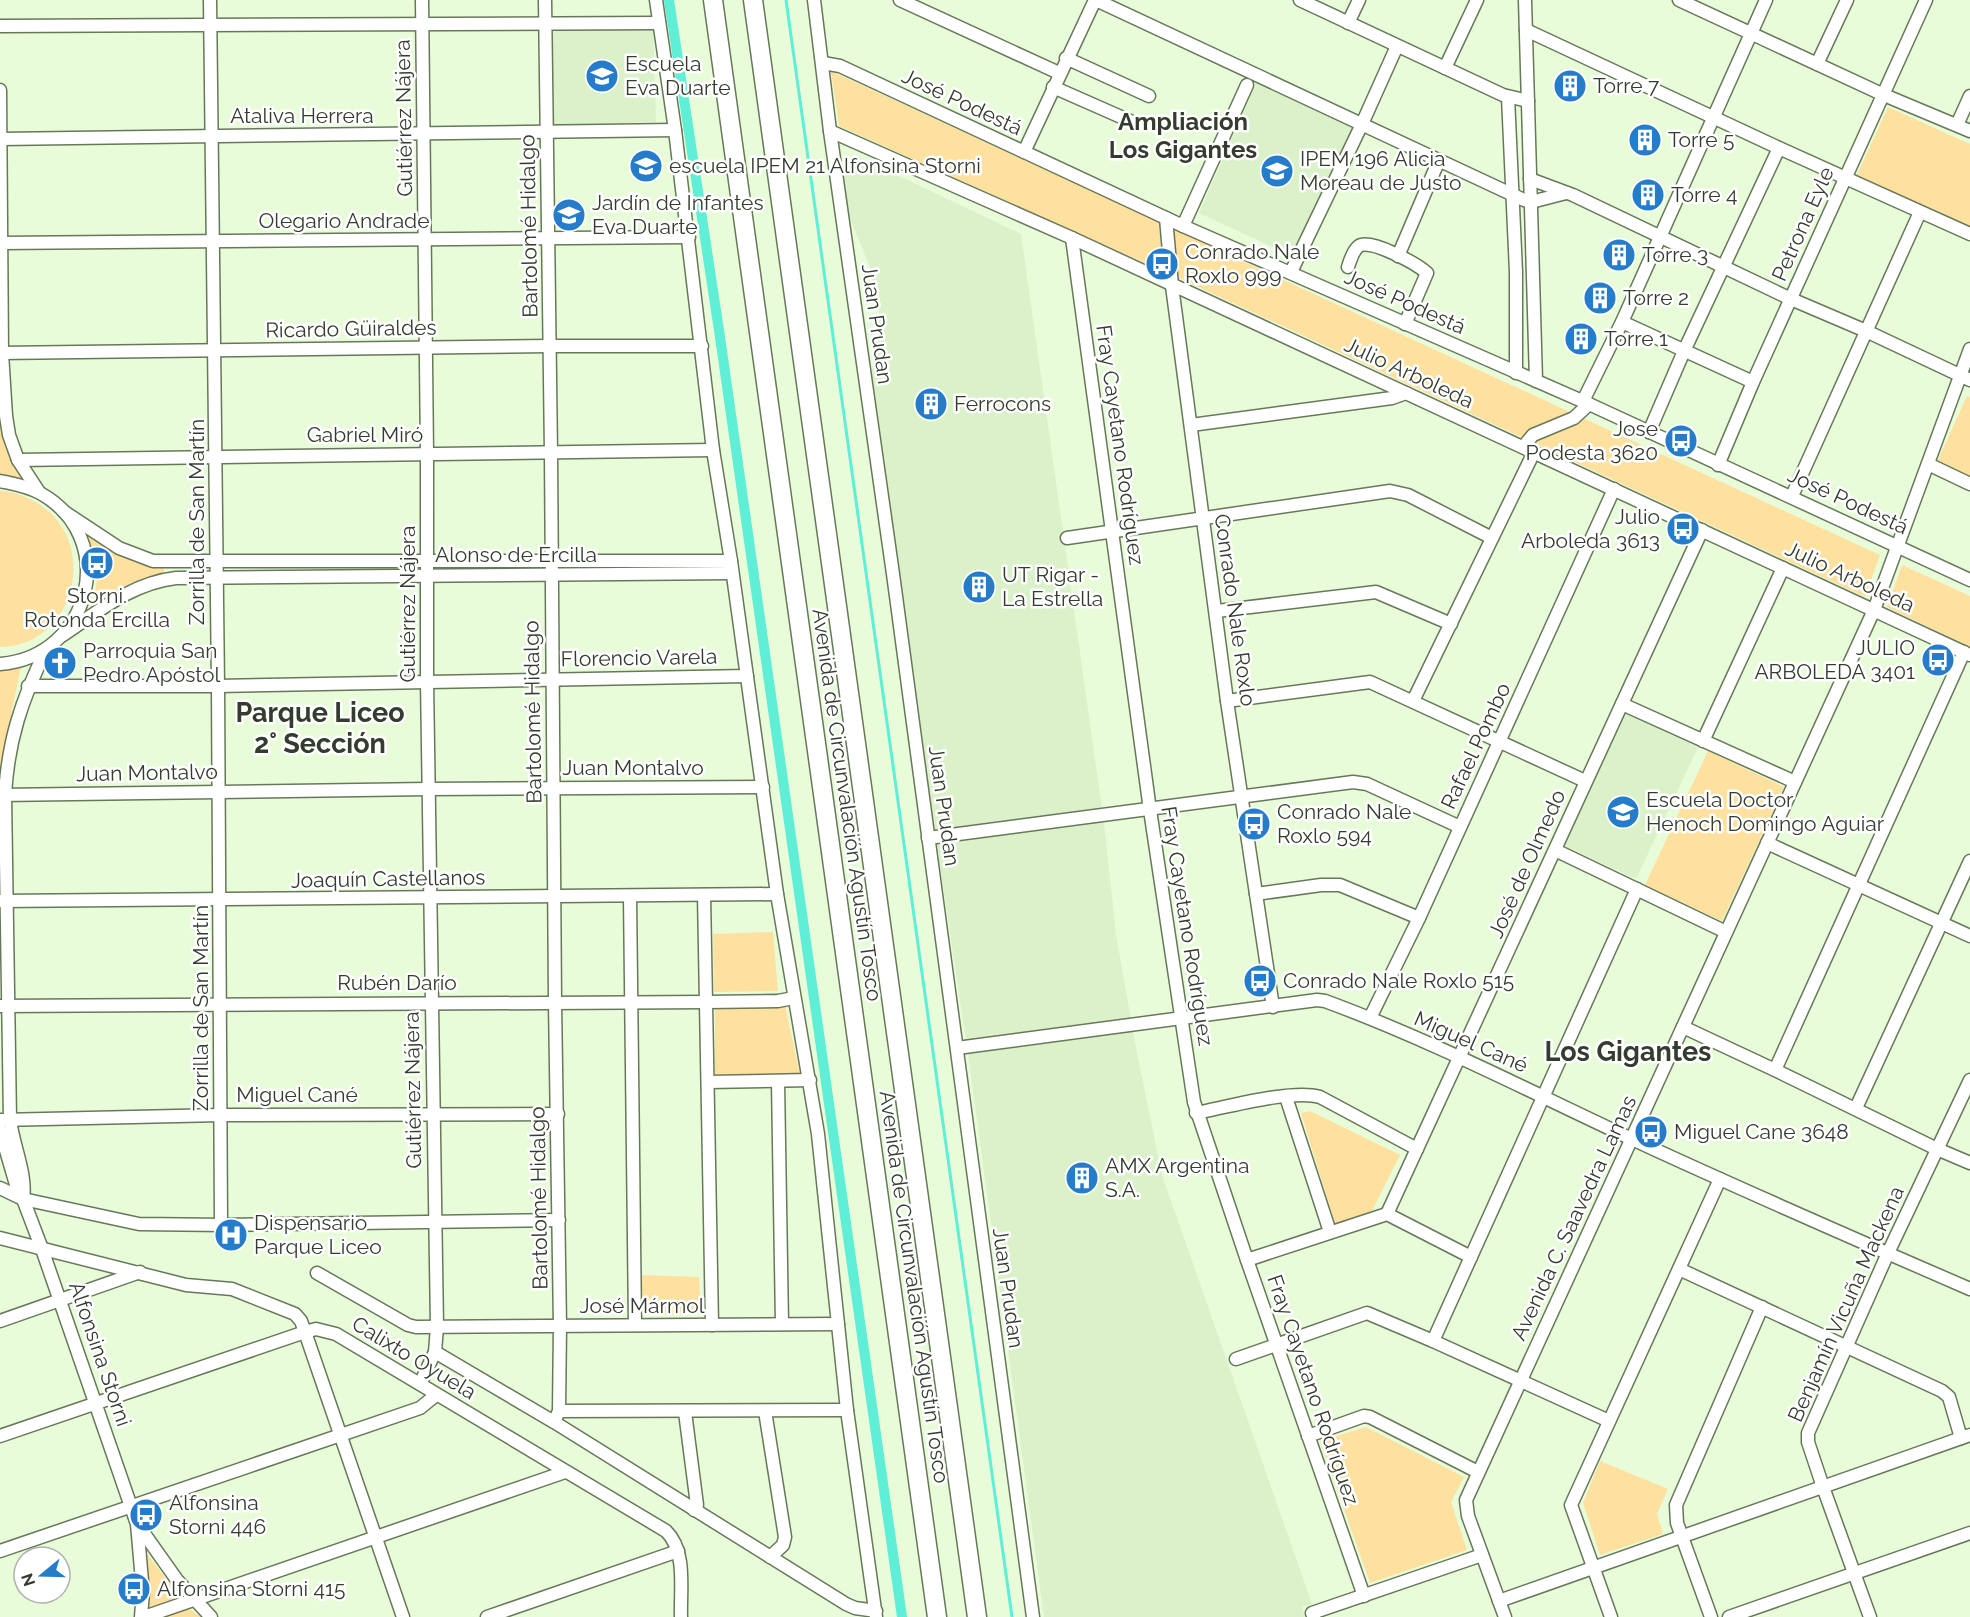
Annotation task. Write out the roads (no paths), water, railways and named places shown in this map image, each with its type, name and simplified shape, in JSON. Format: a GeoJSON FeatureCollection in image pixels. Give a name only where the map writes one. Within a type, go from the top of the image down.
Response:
{"type":"FeatureCollection","features":[{"type":"Feature","properties":{"kind":"highway","name":"Avenida de Circunvalación Agustín Tosco"},"geometry":{"type":"LineString","coordinates":[[713,0],[937,1616]]}},
{"type":"Feature","properties":{"kind":"highway","name":"Avenida de Circunvalación Agustín Tosco"},"geometry":{"type":"LineString","coordinates":[[753,0],[977,1617]]}},
{"type":"Feature","properties":{"kind":"street","name":"Zorrilla de San Martín"},"geometry":{"type":"LineString","coordinates":[[210,0],[216,456],[221,1224]]}},
{"type":"Feature","properties":{"kind":"street","name":"Gutiérrez Nájera"},"geometry":{"type":"LineString","coordinates":[[420,1384],[435,1352],[436,1328],[429,898],[428,454],[422,0]]}},
{"type":"Feature","properties":{"kind":"street","name":"Bartolomé Hidalgo"},"geometry":{"type":"LineString","coordinates":[[545,0],[560,1326],[556,1416]]}},
{"type":"Feature","properties":{"kind":"street"},"geometry":{"type":"LineString","coordinates":[[656,0],[689,237],[713,450],[777,894],[810,1080],[821,1161],[847,1410],[876,1614]]}},
{"type":"Feature","properties":{"kind":"street","name":"Juan Prudan"},"geometry":{"type":"LineString","coordinates":[[814,0],[1033,1617]]}},
{"type":"Feature","properties":{"kind":"street"},"geometry":{"type":"LineString","coordinates":[[900,0],[1059,74]]}},
{"type":"Feature","properties":{"kind":"street"},"geometry":{"type":"LineString","coordinates":[[1024,152],[1066,58],[1096,0],[1252,75],[1531,202],[1566,193]]}},
{"type":"Feature","properties":{"kind":"street"},"geometry":{"type":"LineString","coordinates":[[1300,0],[1509,97],[1528,101]]}},
{"type":"Feature","properties":{"kind":"street"},"geometry":{"type":"LineString","coordinates":[[1348,23],[1359,0]]}},
{"type":"Feature","properties":{"kind":"street"},"geometry":{"type":"LineString","coordinates":[[1445,68],[1477,0]]}},
{"type":"Feature","properties":{"kind":"street"},"geometry":{"type":"LineString","coordinates":[[1525,0],[1536,381]]}},
{"type":"Feature","properties":{"kind":"street"},"geometry":{"type":"LineString","coordinates":[[1679,0],[1884,95],[1970,130]]}},
{"type":"Feature","properties":{"kind":"street"},"geometry":{"type":"LineString","coordinates":[[1413,701],[1492,538],[1533,435],[1574,418],[1586,402],[1767,0]]}},
{"type":"Feature","properties":{"kind":"street"},"geometry":{"type":"LineString","coordinates":[[1817,64],[1847,0]]}},
{"type":"Feature","properties":{"kind":"street","name":"Petrona Eyle"},"geometry":{"type":"LineString","coordinates":[[1718,465],[1753,382],[1926,0]]}},
{"type":"Feature","properties":{"kind":"street"},"geometry":{"type":"LineString","coordinates":[[0,26],[210,27],[659,23]]}},
{"type":"Feature","properties":{"kind":"street"},"geometry":{"type":"LineString","coordinates":[[1526,30],[1970,234]]}},
{"type":"Feature","properties":{"kind":"street"},"geometry":{"type":"LineString","coordinates":[[1291,272],[1397,46]]}},
{"type":"Feature","properties":{"kind":"street"},"geometry":{"type":"LineString","coordinates":[[1066,58],[1149,96]]}},
{"type":"Feature","properties":{"kind":"street","name":"José Podestá"},"geometry":{"type":"LineString","coordinates":[[823,63],[840,66],[1183,226],[1586,402],[1970,580]]}},
{"type":"Feature","properties":{"kind":"street"},"geometry":{"type":"LineString","coordinates":[[1183,226],[1247,85]]}},
{"type":"Feature","properties":{"kind":"street"},"geometry":{"type":"LineString","coordinates":[[1053,87],[1137,124]]}},
{"type":"Feature","properties":{"kind":"street"},"geometry":{"type":"LineString","coordinates":[[0,90],[1,353],[6,416],[9,435],[18,460],[39,492]]}},
{"type":"Feature","properties":{"kind":"street"},"geometry":{"type":"LineString","coordinates":[[1957,124],[1970,96]]}},
{"type":"Feature","properties":{"kind":"street"},"geometry":{"type":"LineString","coordinates":[[1509,97],[1516,299],[1516,373]]}},
{"type":"Feature","properties":{"kind":"street","name":"Ataliva Herrera"},"geometry":{"type":"LineString","coordinates":[[1,139],[675,130]]}},
{"type":"Feature","properties":{"kind":"street","name":"Julio Arboleda"},"geometry":{"type":"LineString","coordinates":[[830,131],[1072,238],[1967,654]]}},
{"type":"Feature","properties":{"kind":"street"},"geometry":{"type":"LineString","coordinates":[[1649,432],[1684,351],[1779,148]]}},
{"type":"Feature","properties":{"kind":"street"},"geometry":{"type":"LineString","coordinates":[[1398,256],[1439,160]]}},
{"type":"Feature","properties":{"kind":"street"},"geometry":{"type":"LineString","coordinates":[[1530,179],[1566,193],[1965,378]]}},
{"type":"Feature","properties":{"kind":"street"},"geometry":{"type":"LineString","coordinates":[[1792,496],[1920,212]]}},
{"type":"Feature","properties":{"kind":"street","name":"Conrado Nale Roxlo"},"geometry":{"type":"LineString","coordinates":[[1166,218],[1172,285],[1217,611],[1227,701],[1273,1006]]}},
{"type":"Feature","properties":{"kind":"street","name":"Olegario Andrade"},"geometry":{"type":"LineString","coordinates":[[0,243],[689,237]]}},
{"type":"Feature","properties":{"kind":"street","name":"Fray Cayetano Rodríguez"},"geometry":{"type":"LineString","coordinates":[[1072,238],[1150,810],[1196,1113],[1364,1596]]}},
{"type":"Feature","properties":{"kind":"street"},"geometry":{"type":"LineString","coordinates":[[1348,267],[1356,249],[1365,244],[1398,256],[1427,273],[1405,324]]}},
{"type":"Feature","properties":{"kind":"street"},"geometry":{"type":"LineString","coordinates":[[1622,322],[1753,382]]}},
{"type":"Feature","properties":{"kind":"street","name":"Ricardo Güiraldes"},"geometry":{"type":"LineString","coordinates":[[1,353],[702,346]]}},
{"type":"Feature","properties":{"kind":"street","name":"Avenida C. Saavedra Lamas"},"geometry":{"type":"LineString","coordinates":[[1505,1617],[1465,1507],[1466,1500],[1874,610],[1928,464],[1965,378],[1970,349]]}},
{"type":"Feature","properties":{"kind":"street"},"geometry":{"type":"LineString","coordinates":[[1191,425],[1392,398],[1406,393]]}},
{"type":"Feature","properties":{"kind":"street","name":"Gabriel Miró"},"geometry":{"type":"LineString","coordinates":[[18,460],[713,450]]}},
{"type":"Feature","properties":{"kind":"street"},"geometry":{"type":"LineString","coordinates":[[1928,464],[1970,484]]}},
{"type":"Feature","properties":{"kind":"street"},"geometry":{"type":"LineString","coordinates":[[0,481],[20,484],[39,492]]}},
{"type":"Feature","properties":{"kind":"street","name":"Rafael Pombo"},"geometry":{"type":"LineString","coordinates":[[1370,1017],[1419,918],[1614,489]]}},
{"type":"Feature","properties":{"kind":"street","name":"Alonso de Ercilla"},"geometry":{"type":"LineString","coordinates":[[39,492],[63,511],[119,548],[153,561],[551,562],[731,567]]}},
{"type":"Feature","properties":{"kind":"street"},"geometry":{"type":"LineString","coordinates":[[1067,538],[1399,492],[1492,538]]}},
{"type":"Feature","properties":{"kind":"street"},"geometry":{"type":"LineString","coordinates":[[0,664],[15,663],[46,650],[63,635],[76,617],[84,596],[87,573],[84,551],[76,530],[63,511]]}},
{"type":"Feature","properties":{"kind":"street","name":"José de Olmedo"},"geometry":{"type":"LineString","coordinates":[[1387,1214],[1702,530]]}},
{"type":"Feature","properties":{"kind":"street","name":"Alonso de Ercilla"},"geometry":{"type":"LineString","coordinates":[[63,635],[115,599],[141,586],[176,578],[551,575],[731,567]]}},
{"type":"Feature","properties":{"kind":"street"},"geometry":{"type":"LineString","coordinates":[[1704,741],[1783,568]]}},
{"type":"Feature","properties":{"kind":"street"},"geometry":{"type":"LineString","coordinates":[[1217,611],[1376,592],[1451,624]]}},
{"type":"Feature","properties":{"kind":"street","name":"Alfonsina Storni"},"geometry":{"type":"LineString","coordinates":[[23,1199],[25,1187],[5,1120],[3,795],[14,729],[28,686],[46,650]]}},
{"type":"Feature","properties":{"kind":"street"},"geometry":{"type":"LineString","coordinates":[[1775,1070],[1858,884],[1967,654]]}},
{"type":"Feature","properties":{"kind":"street","name":"Florencio Varela"},"geometry":{"type":"LineString","coordinates":[[28,686],[218,686],[747,676]]}},
{"type":"Feature","properties":{"kind":"street"},"geometry":{"type":"LineString","coordinates":[[1227,701],[1364,682],[1377,684],[1586,781]]}},
{"type":"Feature","properties":{"kind":"street"},"geometry":{"type":"LineString","coordinates":[[1622,704],[1795,782]]}},
{"type":"Feature","properties":{"kind":"street"},"geometry":{"type":"LineString","coordinates":[[928,838],[1338,783],[1361,782],[1460,826]]}},
{"type":"Feature","properties":{"kind":"street","name":"Juan Montalvo"},"geometry":{"type":"LineString","coordinates":[[3,795],[763,787]]}},
{"type":"Feature","properties":{"kind":"street"},"geometry":{"type":"LineString","coordinates":[[1767,843],[1970,936]]}},
{"type":"Feature","properties":{"kind":"street"},"geometry":{"type":"LineString","coordinates":[[1555,850],[1726,932]]}},
{"type":"Feature","properties":{"kind":"street"},"geometry":{"type":"LineString","coordinates":[[1856,1108],[1970,861]]}},
{"type":"Feature","properties":{"kind":"street"},"geometry":{"type":"LineString","coordinates":[[1256,894],[1321,885],[1340,885],[1419,918]]}},
{"type":"Feature","properties":{"kind":"street"},"geometry":{"type":"LineString","coordinates":[[1433,1341],[1637,889]]}},
{"type":"Feature","properties":{"kind":"street","name":"Joaquín Castellanos"},"geometry":{"type":"LineString","coordinates":[[3,901],[777,894]]}},
{"type":"Feature","properties":{"kind":"street"},"geometry":{"type":"LineString","coordinates":[[704,895],[712,1325]]}},
{"type":"Feature","properties":{"kind":"street"},"geometry":{"type":"LineString","coordinates":[[630,896],[635,1325]]}},
{"type":"Feature","properties":{"kind":"street","name":"Rubén Darío"},"geometry":{"type":"LineString","coordinates":[[4,1006],[707,1002],[778,1001],[794,998]]}},
{"type":"Feature","properties":{"kind":"street","name":"Miguel Cané"},"geometry":{"type":"LineString","coordinates":[[957,1048],[1317,1000],[1325,1001],[1370,1017],[1719,1179],[1970,1289]]}},
{"type":"Feature","properties":{"kind":"street"},"geometry":{"type":"LineString","coordinates":[[1683,1027],[1970,1163]]}},
{"type":"Feature","properties":{"kind":"street"},"geometry":{"type":"LineString","coordinates":[[708,1082],[810,1080]]}},
{"type":"Feature","properties":{"kind":"street","name":"Benjamín Vicuña Mackena"},"geometry":{"type":"LineString","coordinates":[[1870,1617],[1823,1487],[1808,1442],[1808,1433],[1888,1253],[1970,1080]]}},
{"type":"Feature","properties":{"kind":"street"},"geometry":{"type":"LineString","coordinates":[[778,1082],[782,1324]]}},
{"type":"Feature","properties":{"kind":"street"},"geometry":{"type":"LineString","coordinates":[[1196,1113],[1303,1094],[1320,1097],[1417,1149]]}},
{"type":"Feature","properties":{"kind":"street"},"geometry":{"type":"LineString","coordinates":[[1286,1096],[1330,1232]]}},
{"type":"Feature","properties":{"kind":"street","name":"Miguel Cané"},"geometry":{"type":"LineString","coordinates":[[5,1120],[221,1115],[558,1114]]}},
{"type":"Feature","properties":{"kind":"street","name":"Alfonsina Storni"},"geometry":{"type":"LineString","coordinates":[[0,1131],[16,1188],[23,1199],[42,1249],[137,1524],[143,1592],[142,1617]]}},
{"type":"Feature","properties":{"kind":"street"},"geometry":{"type":"LineString","coordinates":[[1611,1617],[1571,1504],[1719,1179]]}},
{"type":"Feature","properties":{"kind":"street"},"geometry":{"type":"LineString","coordinates":[[0,1188],[23,1199],[127,1223],[559,1220]]}},
{"type":"Feature","properties":{"kind":"street"},"geometry":{"type":"LineString","coordinates":[[1246,1260],[1387,1214],[1471,1257]]}},
{"type":"Feature","properties":{"kind":"street"},"geometry":{"type":"LineString","coordinates":[[0,1238],[186,1285],[232,1289],[295,1314],[301,1321],[305,1332],[403,1617]]}},
{"type":"Feature","properties":{"kind":"street"},"geometry":{"type":"LineString","coordinates":[[1499,1601],[1966,1436],[1946,1394],[1679,1269]]}},
{"type":"Feature","properties":{"kind":"street"},"geometry":{"type":"LineString","coordinates":[[0,1321],[140,1272]]}},
{"type":"Feature","properties":{"kind":"street","name":"José Mármol"},"geometry":{"type":"LineString","coordinates":[[317,1273],[408,1325],[436,1328],[838,1324]]}},
{"type":"Feature","properties":{"kind":"street"},"geometry":{"type":"LineString","coordinates":[[1711,1617],[1675,1514],[1676,1505],[1762,1307]]}},
{"type":"Feature","properties":{"kind":"street"},"geometry":{"type":"LineString","coordinates":[[1236,1359],[1367,1314],[1433,1341],[1609,1421]]}},
{"type":"Feature","properties":{"kind":"street","name":"Calixto Oyuela"},"geometry":{"type":"LineString","coordinates":[[305,1332],[316,1329],[336,1334],[666,1530],[673,1538],[678,1551]]}},
{"type":"Feature","properties":{"kind":"street"},"geometry":{"type":"LineString","coordinates":[[0,1436],[305,1332]]}},
{"type":"Feature","properties":{"kind":"street","name":"Calixto Oyuela"},"geometry":{"type":"LineString","coordinates":[[435,1352],[556,1416],[694,1510],[846,1604],[876,1614]]}},
{"type":"Feature","properties":{"kind":"street"},"geometry":{"type":"LineString","coordinates":[[0,1551],[420,1408],[436,1395]]}},
{"type":"Feature","properties":{"kind":"street"},"geometry":{"type":"LineString","coordinates":[[556,1416],[847,1410]]}},
{"type":"Feature","properties":{"kind":"street"},"geometry":{"type":"LineString","coordinates":[[765,1411],[785,1537],[783,1545],[770,1557]]}},
{"type":"Feature","properties":{"kind":"street"},"geometry":{"type":"LineString","coordinates":[[685,1412],[697,1505],[694,1510]]}},
{"type":"Feature","properties":{"kind":"street"},"geometry":{"type":"LineString","coordinates":[[1308,1436],[1364,1416],[1370,1417],[1478,1472]]}},
{"type":"Feature","properties":{"kind":"street"},"geometry":{"type":"LineString","coordinates":[[142,1617],[565,1472]]}},
{"type":"Feature","properties":{"kind":"street","name":"Alfonsina Storni"},"geometry":{"type":"LineString","coordinates":[[137,1524],[166,1566],[211,1617]]}},
{"type":"Feature","properties":{"kind":"street"},"geometry":{"type":"LineString","coordinates":[[1730,1617],[1970,1533]]}},
{"type":"Feature","properties":{"kind":"street"},"geometry":{"type":"LineString","coordinates":[[487,1617],[678,1551],[681,1617]]}},
{"type":"Feature","properties":{"kind":"street"},"geometry":{"type":"LineString","coordinates":[[1313,1615],[1482,1555]]}},
{"type":"Feature","properties":{"kind":"waterway"},"geometry":{"type":"LineString","coordinates":[[669,0],[720,337],[902,1617]]}},
{"type":"Feature","properties":{"kind":"waterway"},"geometry":{"type":"LineString","coordinates":[[786,0],[1012,1617]]}},
{"type":"Feature","properties":{"kind":"place","name":"Escuela Eva Duarte"},"geometry":{"type":"Point","coordinates":[602,76]}},
{"type":"Feature","properties":{"kind":"place","name":"Torre 7"},"geometry":{"type":"Point","coordinates":[1570,86]}},
{"type":"Feature","properties":{"kind":"place","name":"Torre 5"},"geometry":{"type":"Point","coordinates":[1645,140]}},
{"type":"Feature","properties":{"kind":"place","name":"escuela IPEM 21 Alfonsina Storni"},"geometry":{"type":"Point","coordinates":[646,166]}},
{"type":"Feature","properties":{"kind":"place","name":"IPEM 196 Alicia Moreau de Justo"},"geometry":{"type":"Point","coordinates":[1277,171]}},
{"type":"Feature","properties":{"kind":"place","name":"Torre 4"},"geometry":{"type":"Point","coordinates":[1648,195]}},
{"type":"Feature","properties":{"kind":"place","name":"Jardín de Infantes Eva Duarte"},"geometry":{"type":"Point","coordinates":[569,215]}},
{"type":"Feature","properties":{"kind":"place","name":"Torre 3"},"geometry":{"type":"Point","coordinates":[1619,255]}},
{"type":"Feature","properties":{"kind":"place","name":"Conrado Nale Roxlo 999"},"geometry":{"type":"Point","coordinates":[1162,264]}},
{"type":"Feature","properties":{"kind":"place","name":"Torre 2"},"geometry":{"type":"Point","coordinates":[1600,298]}},
{"type":"Feature","properties":{"kind":"place","name":"Torre 1"},"geometry":{"type":"Point","coordinates":[1581,339]}},
{"type":"Feature","properties":{"kind":"place","name":"Ferrocons"},"geometry":{"type":"Point","coordinates":[931,404]}},
{"type":"Feature","properties":{"kind":"place","name":"Jose Podesta 3620"},"geometry":{"type":"Point","coordinates":[1681,441]}},
{"type":"Feature","properties":{"kind":"place","name":"Julio Arboleda 3613"},"geometry":{"type":"Point","coordinates":[1683,529]}},
{"type":"Feature","properties":{"kind":"place","name":"Storni. Rotonda Ercilla"},"geometry":{"type":"Point","coordinates":[97,563]}},
{"type":"Feature","properties":{"kind":"place","name":"UT Rigar - La Estrella"},"geometry":{"type":"Point","coordinates":[979,587]}},
{"type":"Feature","properties":{"kind":"place","name":"JULIO ARBOLEDA 3401"},"geometry":{"type":"Point","coordinates":[1938,660]}},
{"type":"Feature","properties":{"kind":"place","name":"Parroquia San Pedro Apóstol"},"geometry":{"type":"Point","coordinates":[60,663]}},
{"type":"Feature","properties":{"kind":"place","name":"Escuela Doctor Henoch Domingo Aguiar"},"geometry":{"type":"Point","coordinates":[1623,812]}},
{"type":"Feature","properties":{"kind":"place","name":"Conrado Nale Roxlo 594"},"geometry":{"type":"Point","coordinates":[1254,824]}},
{"type":"Feature","properties":{"kind":"place","name":"Conrado Nale Roxlo 515"},"geometry":{"type":"Point","coordinates":[1260,981]}},
{"type":"Feature","properties":{"kind":"place","name":"Miguel Cane 3648"},"geometry":{"type":"Point","coordinates":[1651,1132]}},
{"type":"Feature","properties":{"kind":"place","name":"AMX Argentina S.A."},"geometry":{"type":"Point","coordinates":[1082,1178]}},
{"type":"Feature","properties":{"kind":"place","name":"Dispensario Parque Liceo"},"geometry":{"type":"Point","coordinates":[231,1235]}},
{"type":"Feature","properties":{"kind":"place","name":"Alfonsina Storni 446"},"geometry":{"type":"Point","coordinates":[146,1515]}},
{"type":"Feature","properties":{"kind":"place","name":"Alfonsina Storni 415"},"geometry":{"type":"Point","coordinates":[134,1589]}},
{"type":"Feature","properties":{"kind":"district","name":"Ampliación Los Gigantes"},"geometry":{"type":"Point","coordinates":[1183,136]}},
{"type":"Feature","properties":{"kind":"district","name":"Parque Liceo 2° Sección"},"geometry":{"type":"Point","coordinates":[320,728]}},
{"type":"Feature","properties":{"kind":"district","name":"Los Gigantes"},"geometry":{"type":"Point","coordinates":[1628,1052]}}]}
